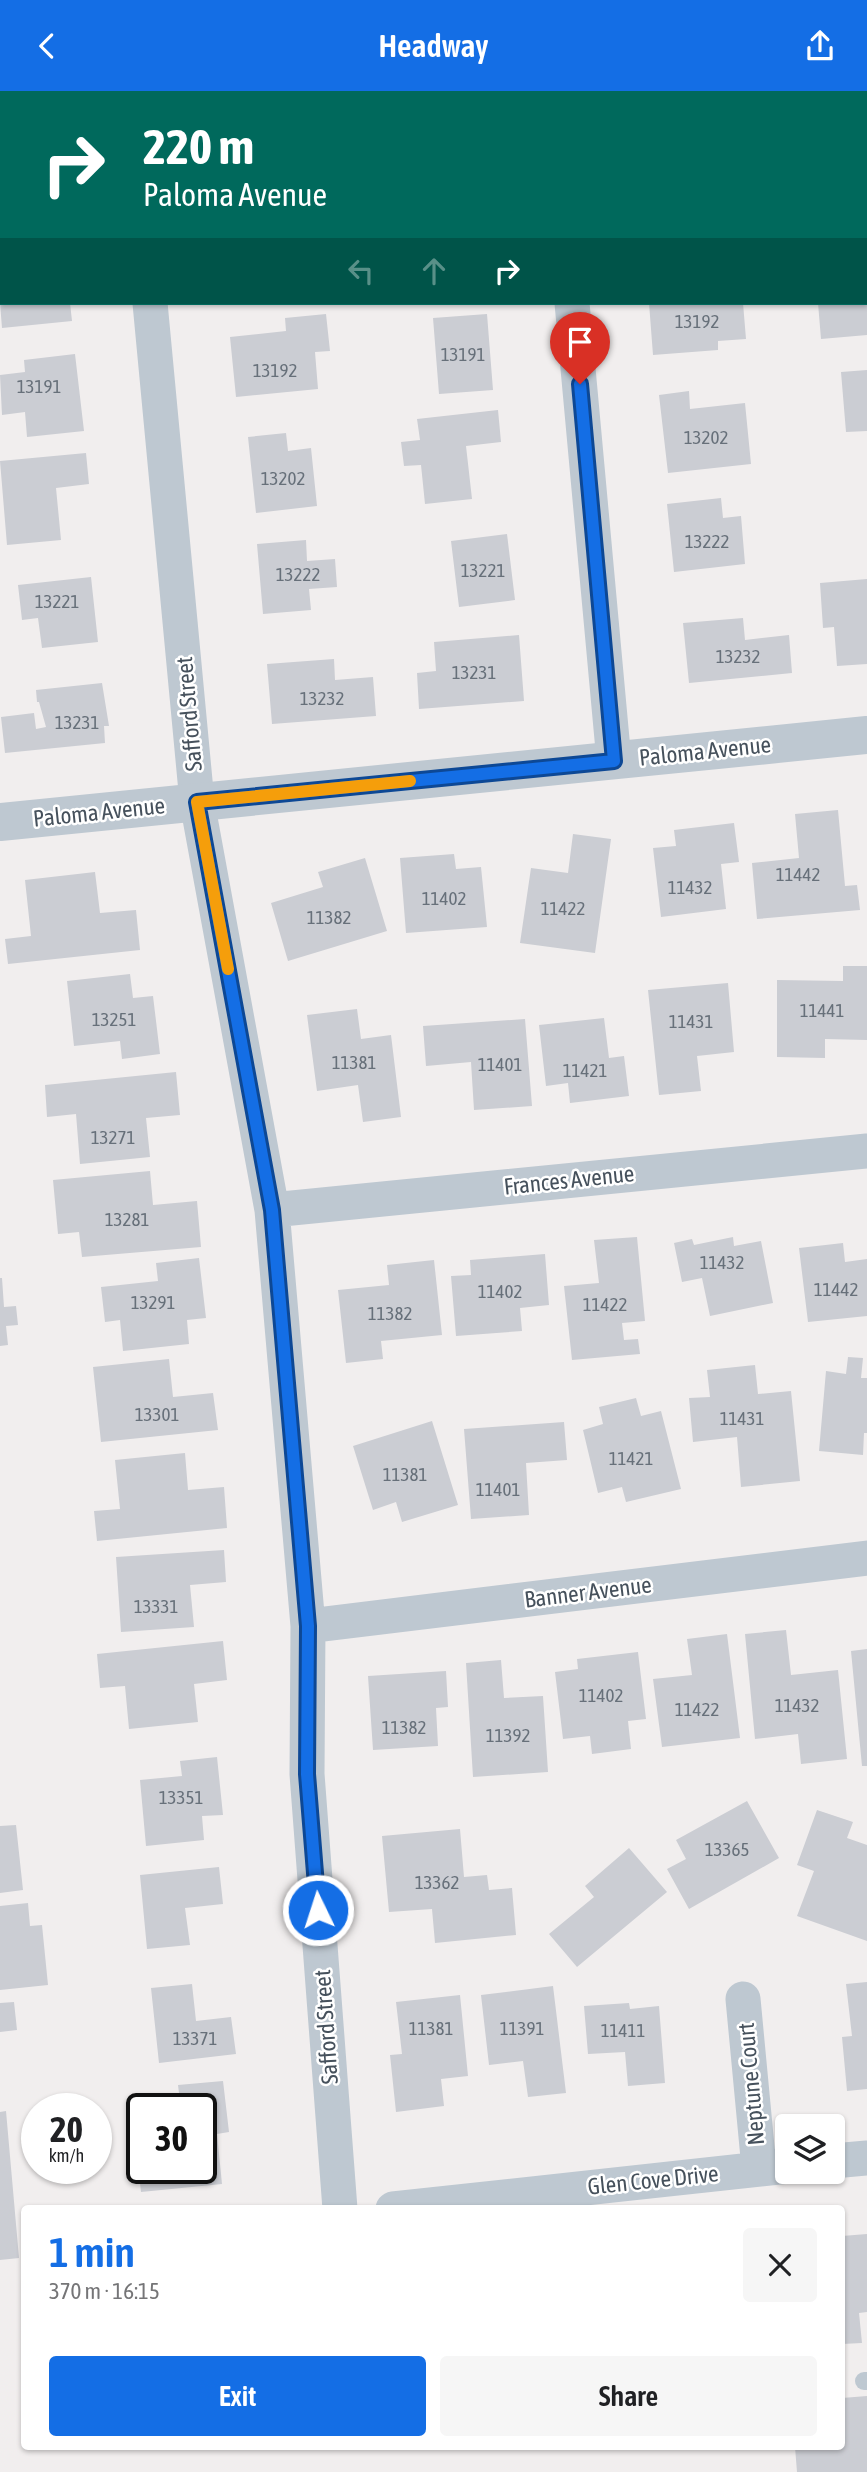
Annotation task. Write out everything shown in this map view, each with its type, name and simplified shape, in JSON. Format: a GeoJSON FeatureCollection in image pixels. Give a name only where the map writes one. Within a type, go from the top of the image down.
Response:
{"type":"FeatureCollection","features":[{"type":"Feature","properties":{"kind":"street","name":"Safford Street"},"geometry":{"type":"LineString","coordinates":[[150,305],[197,802],[272,1210],[308,1626],[307,1774],[340,2205]]}},
{"type":"Feature","properties":{"kind":"street"},"geometry":{"type":"LineString","coordinates":[[572,305],[614,761]]}},
{"type":"Feature","properties":{"kind":"street","name":"Paloma Avenue"},"geometry":{"type":"LineString","coordinates":[[0,822],[867,735]]}},
{"type":"Feature","properties":{"kind":"street","name":"Frances Avenue"},"geometry":{"type":"LineString","coordinates":[[272,1210],[867,1151]]}},
{"type":"Feature","properties":{"kind":"street","name":"Banner Avenue"},"geometry":{"type":"LineString","coordinates":[[308,1626],[867,1558]]}},
{"type":"Feature","properties":{"kind":"street","name":"Neptune Court"},"geometry":{"type":"LineString","coordinates":[[743,1999],[773,2167]]}},
{"type":"Feature","properties":{"kind":"street"},"geometry":{"type":"LineString","coordinates":[[845,2160],[867,2158]]}},
{"type":"Feature","properties":{"kind":"street","name":"Glen Cove Drive"},"geometry":{"type":"LineString","coordinates":[[429,2205],[773,2167]]}},
{"type":"Feature","properties":{"kind":"building"},"geometry":{"type":"Polygon","coordinates":[[[0,305],[70,305],[72,321],[2,328],[0,305]]]}},
{"type":"Feature","properties":{"kind":"building"},"geometry":{"type":"Polygon","coordinates":[[[649,305],[743,305],[746,339],[718,341],[718,350],[653,355],[649,305]]]}},
{"type":"Feature","properties":{"kind":"building"},"geometry":{"type":"Polygon","coordinates":[[[818,305],[867,305],[867,335],[821,339],[818,305]]]}},
{"type":"Feature","properties":{"kind":"building"},"geometry":{"type":"Polygon","coordinates":[[[326,314],[330,351],[315,352],[318,389],[236,397],[230,337],[286,331],[285,318],[326,314]]]}},
{"type":"Feature","properties":{"kind":"building"},"geometry":{"type":"Polygon","coordinates":[[[487,314],[493,390],[439,394],[433,318],[487,314]]]}},
{"type":"Feature","properties":{"kind":"building"},"geometry":{"type":"Polygon","coordinates":[[[75,354],[84,431],[27,437],[25,412],[2,415],[0,375],[25,372],[24,360],[75,354]]]}},
{"type":"Feature","properties":{"kind":"building"},"geometry":{"type":"Polygon","coordinates":[[[867,370],[867,431],[846,432],[841,372],[867,370]]]}},
{"type":"Feature","properties":{"kind":"building"},"geometry":{"type":"Polygon","coordinates":[[[689,391],[690,409],[745,403],[751,464],[668,473],[659,395],[689,391]]]}},
{"type":"Feature","properties":{"kind":"building"},"geometry":{"type":"Polygon","coordinates":[[[498,410],[501,442],[466,446],[472,499],[425,504],[421,465],[404,466],[401,442],[420,440],[417,419],[498,410]]]}},
{"type":"Feature","properties":{"kind":"building"},"geometry":{"type":"Polygon","coordinates":[[[286,433],[288,451],[311,448],[317,506],[256,513],[248,437],[286,433]]]}},
{"type":"Feature","properties":{"kind":"building"},"geometry":{"type":"Polygon","coordinates":[[[86,453],[89,484],[56,488],[61,540],[7,545],[0,461],[86,453]]]}},
{"type":"Feature","properties":{"kind":"building"},"geometry":{"type":"Polygon","coordinates":[[[721,498],[723,518],[741,516],[745,564],[674,572],[667,504],[721,498]]]}},
{"type":"Feature","properties":{"kind":"building"},"geometry":{"type":"Polygon","coordinates":[[[507,534],[515,600],[459,607],[451,541],[507,534]]]}},
{"type":"Feature","properties":{"kind":"building"},"geometry":{"type":"Polygon","coordinates":[[[306,540],[307,561],[335,559],[337,587],[309,589],[311,610],[263,614],[257,544],[306,540]]]}},
{"type":"Feature","properties":{"kind":"building"},"geometry":{"type":"Polygon","coordinates":[[[91,577],[98,642],[42,648],[38,618],[22,620],[18,585],[91,577]]]}},
{"type":"Feature","properties":{"kind":"building"},"geometry":{"type":"Polygon","coordinates":[[[867,579],[867,664],[837,666],[834,627],[823,628],[820,583],[867,579]]]}},
{"type":"Feature","properties":{"kind":"building"},"geometry":{"type":"Polygon","coordinates":[[[743,618],[745,640],[789,635],[792,673],[689,683],[683,623],[743,618]]]}},
{"type":"Feature","properties":{"kind":"building"},"geometry":{"type":"Polygon","coordinates":[[[519,635],[524,701],[419,709],[417,673],[436,671],[434,642],[519,635]]]}},
{"type":"Feature","properties":{"kind":"building"},"geometry":{"type":"Polygon","coordinates":[[[334,659],[335,680],[373,677],[376,716],[272,724],[267,664],[334,659]]]}},
{"type":"Feature","properties":{"kind":"building"},"geometry":{"type":"Polygon","coordinates":[[[102,683],[109,726],[104,726],[105,743],[5,753],[1,717],[34,713],[36,729],[46,727],[37,702],[36,690],[102,683]]]}},
{"type":"Feature","properties":{"kind":"building"},"geometry":{"type":"Polygon","coordinates":[[[838,810],[845,886],[857,885],[860,910],[757,919],[752,863],[799,858],[795,814],[838,810]]]}},
{"type":"Feature","properties":{"kind":"building"},"geometry":{"type":"Polygon","coordinates":[[[734,823],[739,862],[721,864],[726,909],[661,917],[653,848],[676,846],[674,830],[734,823]]]}},
{"type":"Feature","properties":{"kind":"building"},"geometry":{"type":"Polygon","coordinates":[[[573,834],[611,839],[595,953],[520,943],[531,868],[568,873],[573,834]]]}},
{"type":"Feature","properties":{"kind":"building"},"geometry":{"type":"Polygon","coordinates":[[[454,854],[456,869],[481,867],[487,927],[406,933],[400,858],[454,854]]]}},
{"type":"Feature","properties":{"kind":"building"},"geometry":{"type":"Polygon","coordinates":[[[365,858],[387,931],[288,961],[271,903],[323,887],[318,872],[365,858]]]}},
{"type":"Feature","properties":{"kind":"building"},"geometry":{"type":"Polygon","coordinates":[[[95,872],[100,913],[136,910],[140,950],[8,964],[5,939],[31,936],[25,880],[95,872]]]}},
{"type":"Feature","properties":{"kind":"building"},"geometry":{"type":"Polygon","coordinates":[[[843,966],[867,966],[867,1040],[825,1039],[825,1058],[777,1057],[777,980],[843,981],[843,966]]]}},
{"type":"Feature","properties":{"kind":"building"},"geometry":{"type":"Polygon","coordinates":[[[130,974],[133,998],[153,996],[160,1054],[122,1059],[120,1041],[74,1046],[67,981],[130,974]]]}},
{"type":"Feature","properties":{"kind":"building"},"geometry":{"type":"Polygon","coordinates":[[[728,983],[734,1052],[697,1056],[701,1091],[659,1095],[648,990],[728,983]]]}},
{"type":"Feature","properties":{"kind":"building"},"geometry":{"type":"Polygon","coordinates":[[[357,1009],[361,1039],[391,1035],[401,1117],[363,1122],[358,1085],[317,1091],[307,1015],[357,1009]]]}},
{"type":"Feature","properties":{"kind":"building"},"geometry":{"type":"Polygon","coordinates":[[[604,1018],[609,1058],[624,1056],[629,1096],[570,1103],[568,1083],[546,1086],[539,1025],[604,1018]]]}},
{"type":"Feature","properties":{"kind":"building"},"geometry":{"type":"Polygon","coordinates":[[[525,1019],[532,1106],[474,1110],[471,1062],[426,1066],[423,1026],[525,1019]]]}},
{"type":"Feature","properties":{"kind":"building"},"geometry":{"type":"Polygon","coordinates":[[[176,1072],[180,1115],[146,1118],[150,1157],[80,1164],[76,1114],[47,1117],[45,1085],[176,1072]]]}},
{"type":"Feature","properties":{"kind":"building"},"geometry":{"type":"Polygon","coordinates":[[[150,1171],[153,1205],[197,1201],[201,1247],[82,1257],[79,1232],[58,1234],[53,1180],[150,1171]]]}},
{"type":"Feature","properties":{"kind":"building"},"geometry":{"type":"Polygon","coordinates":[[[637,1237],[645,1321],[622,1323],[624,1340],[638,1339],[640,1354],[572,1360],[564,1286],[599,1283],[594,1240],[637,1237]]]}},
{"type":"Feature","properties":{"kind":"building"},"geometry":{"type":"Polygon","coordinates":[[[733,1237],[734,1246],[761,1241],[773,1303],[710,1316],[702,1278],[682,1282],[674,1243],[692,1239],[694,1245],[733,1237]]]}},
{"type":"Feature","properties":{"kind":"building"},"geometry":{"type":"Polygon","coordinates":[[[843,1243],[845,1262],[867,1259],[867,1316],[808,1322],[799,1248],[843,1243]]]}},
{"type":"Feature","properties":{"kind":"building"},"geometry":{"type":"Polygon","coordinates":[[[545,1254],[549,1305],[520,1308],[522,1331],[456,1336],[451,1276],[471,1275],[470,1260],[545,1254]]]}},
{"type":"Feature","properties":{"kind":"building"},"geometry":{"type":"Polygon","coordinates":[[[199,1258],[206,1318],[187,1320],[189,1344],[123,1351],[120,1320],[105,1322],[101,1287],[158,1281],[156,1263],[199,1258]]]}},
{"type":"Feature","properties":{"kind":"building"},"geometry":{"type":"Polygon","coordinates":[[[434,1260],[442,1335],[381,1341],[383,1359],[346,1363],[338,1290],[389,1285],[387,1265],[434,1260]]]}},
{"type":"Feature","properties":{"kind":"building"},"geometry":{"type":"Polygon","coordinates":[[[0,1278],[4,1307],[16,1306],[18,1325],[6,1326],[8,1345],[0,1346],[0,1278]]]}},
{"type":"Feature","properties":{"kind":"building"},"geometry":{"type":"Polygon","coordinates":[[[848,1357],[863,1358],[861,1378],[867,1378],[867,1433],[864,1433],[863,1455],[819,1451],[826,1371],[846,1374],[848,1357]]]}},
{"type":"Feature","properties":{"kind":"building"},"geometry":{"type":"Polygon","coordinates":[[[169,1359],[173,1397],[213,1393],[218,1430],[101,1442],[93,1367],[169,1359]]]}},
{"type":"Feature","properties":{"kind":"building"},"geometry":{"type":"Polygon","coordinates":[[[755,1365],[758,1394],[791,1391],[800,1481],[741,1487],[737,1437],[693,1442],[689,1398],[710,1397],[707,1370],[755,1365]]]}},
{"type":"Feature","properties":{"kind":"building"},"geometry":{"type":"Polygon","coordinates":[[[636,1398],[641,1416],[661,1411],[681,1489],[626,1502],[622,1487],[598,1493],[583,1430],[603,1424],[599,1407],[636,1398]]]}},
{"type":"Feature","properties":{"kind":"building"},"geometry":{"type":"Polygon","coordinates":[[[432,1421],[458,1505],[402,1522],[396,1502],[373,1510],[353,1446],[432,1421]]]}},
{"type":"Feature","properties":{"kind":"building"},"geometry":{"type":"Polygon","coordinates":[[[564,1422],[567,1460],[526,1463],[529,1515],[471,1519],[464,1429],[564,1422]]]}},
{"type":"Feature","properties":{"kind":"building"},"geometry":{"type":"Polygon","coordinates":[[[185,1453],[188,1490],[224,1487],[227,1528],[97,1541],[94,1511],[120,1509],[115,1460],[185,1453]]]}},
{"type":"Feature","properties":{"kind":"building"},"geometry":{"type":"Polygon","coordinates":[[[224,1550],[226,1582],[190,1585],[194,1627],[121,1632],[116,1557],[224,1550]]]}},
{"type":"Feature","properties":{"kind":"building"},"geometry":{"type":"Polygon","coordinates":[[[786,1630],[791,1675],[838,1670],[847,1759],[801,1764],[798,1734],[755,1739],[745,1634],[786,1630]]]}},
{"type":"Feature","properties":{"kind":"building"},"geometry":{"type":"Polygon","coordinates":[[[727,1634],[740,1738],[662,1747],[653,1679],[692,1675],[687,1639],[727,1634]]]}},
{"type":"Feature","properties":{"kind":"building"},"geometry":{"type":"Polygon","coordinates":[[[223,1641],[227,1680],[194,1684],[198,1722],[129,1729],[125,1686],[100,1688],[97,1654],[223,1641]]]}},
{"type":"Feature","properties":{"kind":"building"},"geometry":{"type":"Polygon","coordinates":[[[867,1649],[867,1766],[862,1766],[851,1651],[867,1649]]]}},
{"type":"Feature","properties":{"kind":"building"},"geometry":{"type":"Polygon","coordinates":[[[638,1652],[646,1719],[628,1721],[631,1749],[592,1754],[590,1736],[563,1739],[555,1672],[578,1669],[577,1659],[638,1652]]]}},
{"type":"Feature","properties":{"kind":"building"},"geometry":{"type":"Polygon","coordinates":[[[501,1660],[504,1698],[543,1696],[548,1772],[473,1777],[466,1663],[501,1660]]]}},
{"type":"Feature","properties":{"kind":"building"},"geometry":{"type":"Polygon","coordinates":[[[446,1671],[448,1707],[436,1708],[438,1746],[373,1750],[368,1676],[446,1671]]]}},
{"type":"Feature","properties":{"kind":"building"},"geometry":{"type":"Polygon","coordinates":[[[217,1757],[223,1815],[202,1816],[204,1840],[146,1846],[140,1780],[182,1776],[180,1761],[217,1757]]]}},
{"type":"Feature","properties":{"kind":"building"},"geometry":{"type":"Polygon","coordinates":[[[747,1801],[779,1858],[689,1909],[667,1869],[686,1859],[676,1840],[747,1801]]]}},
{"type":"Feature","properties":{"kind":"building"},"geometry":{"type":"Polygon","coordinates":[[[817,1810],[853,1822],[847,1838],[867,1845],[867,1941],[797,1916],[814,1871],[797,1865],[817,1810]]]}},
{"type":"Feature","properties":{"kind":"building"},"geometry":{"type":"Polygon","coordinates":[[[16,1825],[23,1890],[0,1893],[0,1826],[16,1825]]]}},
{"type":"Feature","properties":{"kind":"building"},"geometry":{"type":"Polygon","coordinates":[[[460,1829],[464,1877],[487,1875],[489,1890],[512,1888],[516,1935],[435,1943],[432,1909],[389,1912],[382,1836],[460,1829]]]}},
{"type":"Feature","properties":{"kind":"building"},"geometry":{"type":"Polygon","coordinates":[[[629,1848],[667,1892],[577,1967],[549,1934],[594,1897],[585,1886],[629,1848]]]}},
{"type":"Feature","properties":{"kind":"building"},"geometry":{"type":"Polygon","coordinates":[[[219,1867],[223,1904],[185,1908],[190,1945],[147,1949],[140,1875],[219,1867]]]}},
{"type":"Feature","properties":{"kind":"building"},"geometry":{"type":"Polygon","coordinates":[[[28,1903],[30,1926],[42,1925],[48,1985],[0,1990],[0,1906],[28,1903]]]}},
{"type":"Feature","properties":{"kind":"building"},"geometry":{"type":"Polygon","coordinates":[[[867,1982],[867,2089],[847,2091],[842,2037],[852,2036],[846,1984],[867,1982]]]}},
{"type":"Feature","properties":{"kind":"building"},"geometry":{"type":"Polygon","coordinates":[[[192,1984],[196,2021],[231,2017],[236,2054],[159,2063],[151,1988],[192,1984]]]}},
{"type":"Feature","properties":{"kind":"building"},"geometry":{"type":"Polygon","coordinates":[[[553,1986],[566,2093],[528,2097],[523,2061],[489,2065],[481,1995],[553,1986]]]}},
{"type":"Feature","properties":{"kind":"building"},"geometry":{"type":"Polygon","coordinates":[[[460,1995],[468,2076],[441,2079],[444,2106],[396,2112],[390,2055],[402,2054],[396,2002],[460,1995]]]}},
{"type":"Feature","properties":{"kind":"building"},"geometry":{"type":"Polygon","coordinates":[[[14,2002],[17,2030],[0,2032],[0,2003],[14,2002]]]}},
{"type":"Feature","properties":{"kind":"building"},"geometry":{"type":"Polygon","coordinates":[[[629,2003],[630,2009],[659,2006],[665,2083],[628,2086],[625,2052],[588,2054],[584,2006],[629,2003]]]}},
{"type":"Feature","properties":{"kind":"building"},"geometry":{"type":"Polygon","coordinates":[[[223,2081],[229,2132],[217,2134],[217,2093],[179,2093],[178,2085],[223,2081]]]}},
{"type":"Feature","properties":{"kind":"building"},"geometry":{"type":"Polygon","coordinates":[[[6,2111],[19,2258],[0,2260],[0,2112],[6,2111]]]}},
{"type":"Feature","properties":{"kind":"building"},"geometry":{"type":"Polygon","coordinates":[[[217,2134],[222,2184],[141,2192],[140,2184],[217,2184],[217,2134]]]}},
{"type":"Feature","properties":{"kind":"building"},"geometry":{"type":"Polygon","coordinates":[[[867,2234],[867,2312],[859,2313],[862,2343],[845,2344],[845,2236],[867,2234]]]}},
{"type":"Feature","properties":{"kind":"building"},"geometry":{"type":"Polygon","coordinates":[[[867,2396],[867,2472],[797,2472],[795,2450],[845,2450],[845,2398],[867,2396]]]}},
{"type":"Feature","properties":{"kind":"slow traffic"},"geometry":{"type":"LineString","coordinates":[[228,969],[197,802],[410,781]]}},
{"type":"Feature","properties":{"kind":"route"},"geometry":{"type":"LineString","coordinates":[[318,1910],[307,1774],[308,1626],[272,1210],[197,802],[614,761],[580,384]]}}]}
